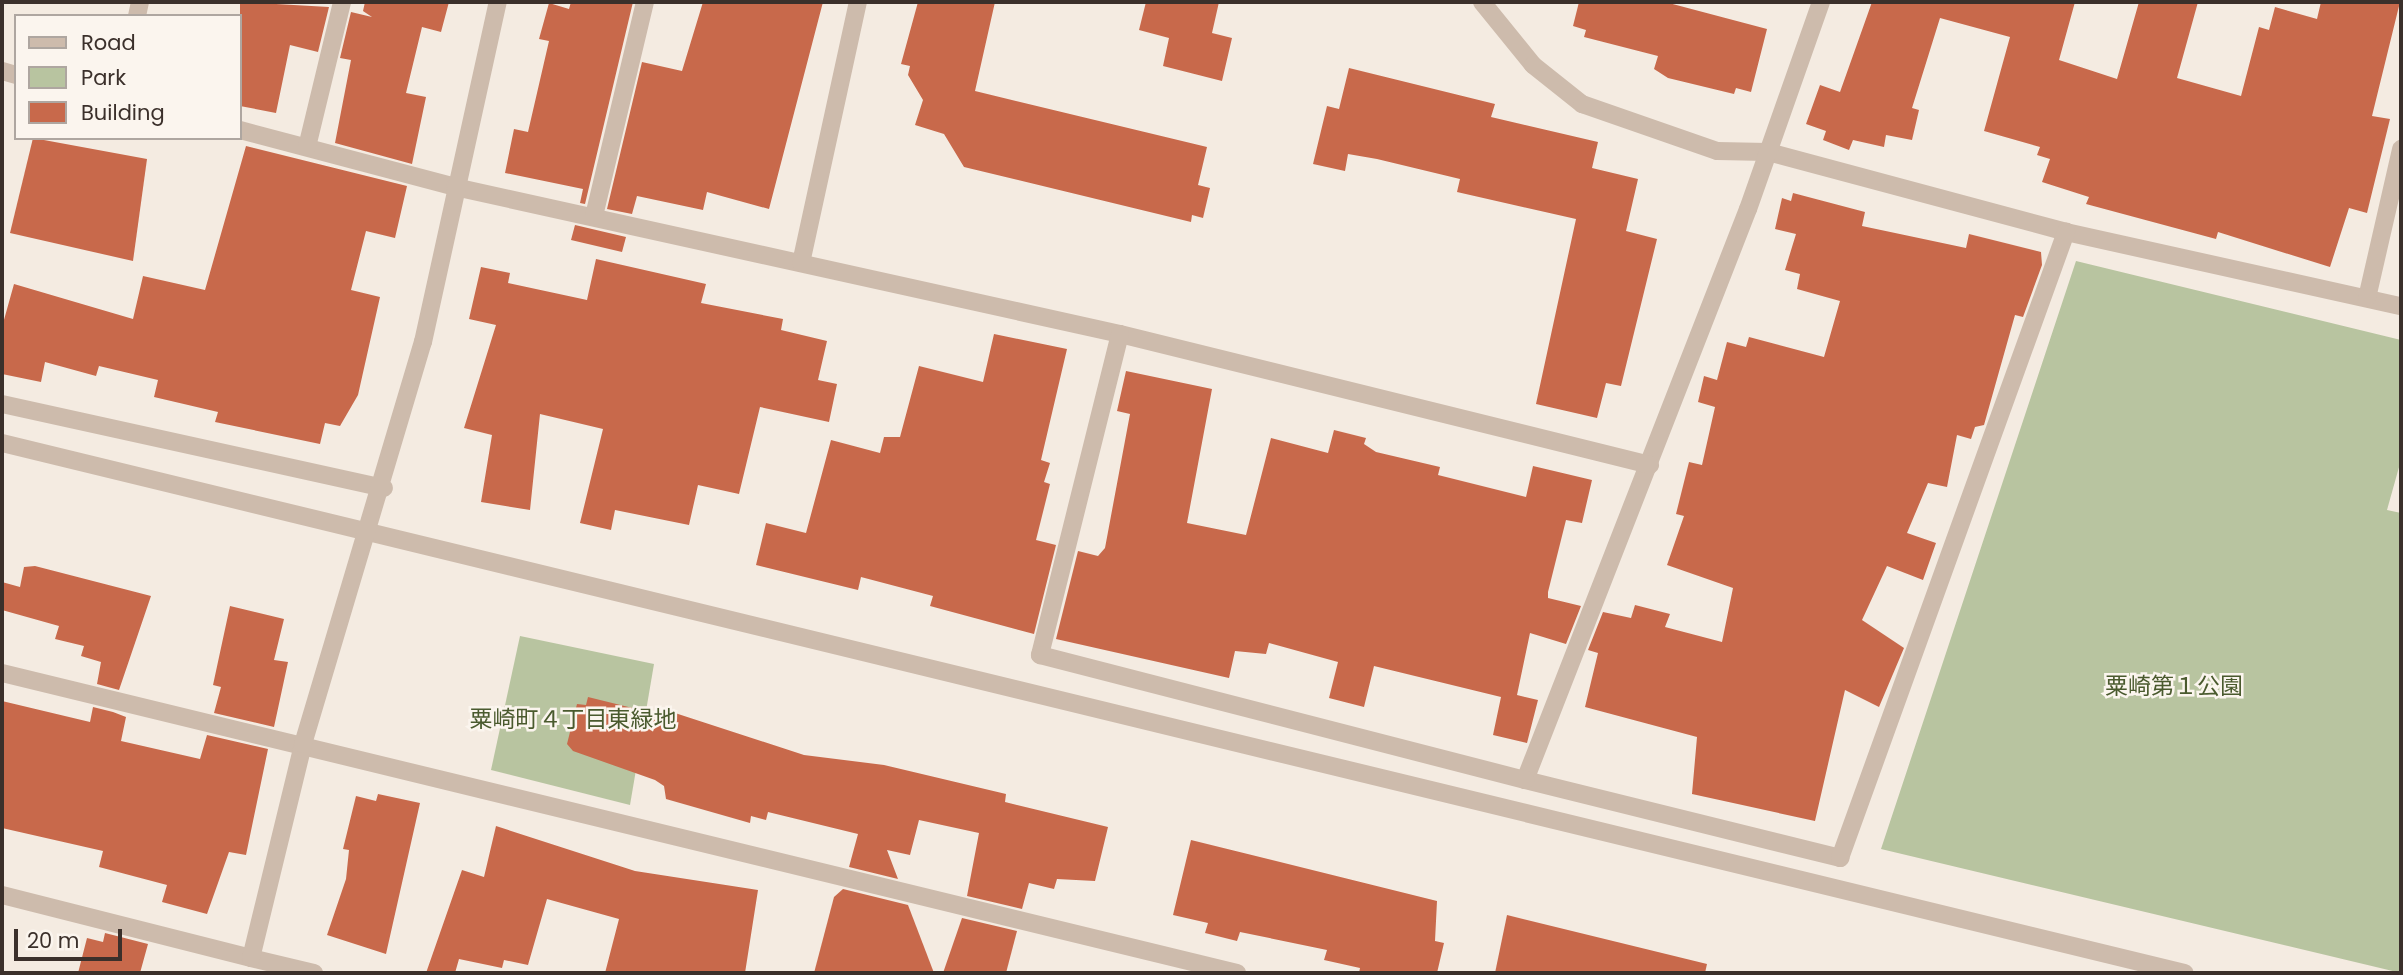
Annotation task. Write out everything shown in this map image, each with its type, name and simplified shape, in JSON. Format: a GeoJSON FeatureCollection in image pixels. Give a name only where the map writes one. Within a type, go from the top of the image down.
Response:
{"type":"FeatureCollection","features":[{"type":"Feature","properties":{"kind":"street"},"geometry":{"type":"LineString","coordinates":[[307,147],[342,2]]}},
{"type":"Feature","properties":{"kind":"street"},"geometry":{"type":"LineString","coordinates":[[251,958],[303,744],[384,488],[423,342],[455,187],[498,2]]}},
{"type":"Feature","properties":{"kind":"street"},"geometry":{"type":"LineString","coordinates":[[594,215],[645,2]]}},
{"type":"Feature","properties":{"kind":"street"},"geometry":{"type":"LineString","coordinates":[[802,263],[858,2]]}},
{"type":"Feature","properties":{"kind":"street"},"geometry":{"type":"LineString","coordinates":[[1482,2],[1533,65],[1582,104],[1717,151],[1768,152],[2066,232],[2401,306]]}},
{"type":"Feature","properties":{"kind":"street"},"geometry":{"type":"LineString","coordinates":[[1525,780],[1650,465],[1768,152],[1821,2]]}},
{"type":"Feature","properties":{"kind":"street"},"geometry":{"type":"LineString","coordinates":[[242,131],[455,187],[594,215],[1120,334],[1650,465]]}},
{"type":"Feature","properties":{"kind":"street"},"geometry":{"type":"LineString","coordinates":[[2367,298],[2401,149]]}},
{"type":"Feature","properties":{"kind":"street"},"geometry":{"type":"LineString","coordinates":[[1120,334],[1040,655],[1840,858],[2066,232]]}},
{"type":"Feature","properties":{"kind":"street"},"geometry":{"type":"LineString","coordinates":[[2,404],[384,488]]}},
{"type":"Feature","properties":{"kind":"street"},"geometry":{"type":"LineString","coordinates":[[2,443],[2185,973]]}},
{"type":"Feature","properties":{"kind":"street"},"geometry":{"type":"LineString","coordinates":[[2,673],[1237,973]]}},
{"type":"Feature","properties":{"kind":"street"},"geometry":{"type":"LineString","coordinates":[[2,895],[314,973]]}},
{"type":"Feature","properties":{"kind":"green space","name":"粟崎第１公園"},"geometry":{"type":"Polygon","coordinates":[[[2076,261],[2401,340],[2401,460],[2387,510],[2401,513],[2401,973],[1881,849],[2076,261]]]}},
{"type":"Feature","properties":{"kind":"green space","name":"粟崎町４丁目東緑地"},"geometry":{"type":"Polygon","coordinates":[[[520,636],[654,664],[630,805],[491,770],[520,636]]]}},
{"type":"Feature","properties":{"kind":"building"},"geometry":{"type":"Polygon","coordinates":[[[240,2],[329,7],[318,52],[290,45],[276,113],[242,106],[240,2]]]}},
{"type":"Feature","properties":{"kind":"building"},"geometry":{"type":"Polygon","coordinates":[[[365,2],[449,2],[441,32],[422,27],[406,93],[426,97],[412,164],[335,143],[351,60],[340,58],[351,12],[372,17],[363,11],[365,2]]]}},
{"type":"Feature","properties":{"kind":"building"},"geometry":{"type":"Polygon","coordinates":[[[571,2],[633,2],[585,204],[580,203],[583,189],[505,173],[514,129],[528,132],[549,41],[539,39],[549,3],[569,9],[571,2]]]}},
{"type":"Feature","properties":{"kind":"building"},"geometry":{"type":"Polygon","coordinates":[[[703,2],[823,2],[769,209],[707,192],[703,210],[637,196],[632,214],[607,209],[642,62],[682,71],[703,2]]]}},
{"type":"Feature","properties":{"kind":"building"},"geometry":{"type":"Polygon","coordinates":[[[918,2],[995,2],[975,91],[1207,147],[1198,185],[1210,188],[1203,218],[1192,215],[1191,222],[964,167],[944,134],[915,125],[923,100],[908,75],[910,66],[901,64],[918,2]]]}},
{"type":"Feature","properties":{"kind":"building"},"geometry":{"type":"Polygon","coordinates":[[[1146,2],[1219,2],[1212,33],[1232,38],[1222,81],[1163,66],[1169,38],[1139,30],[1146,2]]]}},
{"type":"Feature","properties":{"kind":"building"},"geometry":{"type":"Polygon","coordinates":[[[1579,2],[1665,2],[1767,29],[1751,92],[1736,88],[1734,94],[1668,78],[1654,69],[1658,56],[1584,37],[1586,30],[1573,26],[1579,2]]]}},
{"type":"Feature","properties":{"kind":"building"},"geometry":{"type":"Polygon","coordinates":[[[1872,2],[2075,2],[2059,60],[2117,79],[2139,2],[2198,2],[2177,78],[2241,96],[2259,27],[2269,30],[2275,7],[2317,19],[2321,2],[2400,2],[2372,116],[2390,119],[2367,213],[2349,208],[2330,267],[2218,232],[2216,239],[2086,204],[2089,197],[2042,182],[2050,159],[2037,155],[2040,147],[1984,131],[2010,37],[1940,18],[1912,108],[1919,110],[1912,140],[1886,135],[1884,147],[1853,140],[1849,150],[1823,140],[1826,131],[1806,124],[1820,85],[1840,92],[1872,2]]]}},
{"type":"Feature","properties":{"kind":"building"},"geometry":{"type":"Polygon","coordinates":[[[1349,68],[1495,104],[1491,117],[1598,142],[1592,168],[1638,179],[1626,231],[1657,239],[1621,386],[1606,383],[1597,418],[1536,404],[1576,219],[1457,192],[1460,179],[1377,159],[1348,154],[1345,171],[1313,164],[1327,106],[1339,109],[1349,68]]]}},
{"type":"Feature","properties":{"kind":"building"},"geometry":{"type":"Polygon","coordinates":[[[33,140],[147,159],[133,261],[10,233],[33,140]]]}},
{"type":"Feature","properties":{"kind":"building"},"geometry":{"type":"Polygon","coordinates":[[[246,146],[407,186],[395,238],[366,231],[351,290],[380,297],[358,395],[340,426],[325,423],[320,444],[215,422],[218,412],[154,397],[158,380],[99,366],[96,376],[45,362],[41,382],[2,374],[2,327],[14,284],[133,319],[143,276],[205,290],[246,146]]]}},
{"type":"Feature","properties":{"kind":"building"},"geometry":{"type":"Polygon","coordinates":[[[1793,193],[1865,212],[1862,226],[1966,248],[1969,234],[2041,252],[2042,265],[2023,317],[2015,315],[1984,425],[1975,427],[1971,439],[1957,435],[1947,487],[1928,483],[1907,533],[1936,543],[1923,580],[1887,566],[1862,620],[1904,648],[1879,707],[1845,690],[1815,821],[1692,794],[1697,737],[1585,707],[1598,653],[1588,650],[1603,612],[1631,618],[1635,605],[1670,614],[1665,627],[1722,642],[1733,588],[1667,565],[1684,516],[1676,514],[1689,462],[1702,465],[1715,407],[1698,402],[1704,376],[1717,380],[1727,342],[1746,347],[1749,337],[1824,357],[1840,301],[1797,289],[1800,274],[1785,270],[1796,234],[1775,229],[1782,198],[1791,201],[1793,193]]]}},
{"type":"Feature","properties":{"kind":"building"},"geometry":{"type":"Polygon","coordinates":[[[575,225],[626,237],[622,252],[571,240],[575,225]]]}},
{"type":"Feature","properties":{"kind":"building"},"geometry":{"type":"Polygon","coordinates":[[[596,259],[706,284],[701,303],[783,319],[781,330],[827,341],[818,380],[837,384],[829,422],[760,407],[739,494],[698,485],[689,525],[615,510],[611,530],[580,523],[603,429],[540,414],[530,510],[481,502],[492,435],[464,428],[496,325],[469,319],[481,267],[510,273],[508,283],[587,300],[596,259]]]}},
{"type":"Feature","properties":{"kind":"building"},"geometry":{"type":"Polygon","coordinates":[[[994,334],[1067,349],[1041,460],[1050,463],[1044,482],[1050,484],[1036,540],[1056,545],[1034,634],[930,606],[933,596],[861,577],[858,590],[756,565],[766,523],[806,533],[831,440],[880,453],[884,437],[900,437],[919,366],[983,382],[994,334]]]}},
{"type":"Feature","properties":{"kind":"building"},"geometry":{"type":"Polygon","coordinates":[[[1126,371],[1212,389],[1187,523],[1246,535],[1271,438],[1328,453],[1334,430],[1366,438],[1364,444],[1376,452],[1440,467],[1438,475],[1526,497],[1533,466],[1592,480],[1582,523],[1566,520],[1548,592],[1548,598],[1581,606],[1566,644],[1530,633],[1517,695],[1538,700],[1527,743],[1493,735],[1501,697],[1374,666],[1364,707],[1329,698],[1338,662],[1269,643],[1266,654],[1235,651],[1229,678],[1056,639],[1078,551],[1098,556],[1105,548],[1130,414],[1117,411],[1126,371]]]}},
{"type":"Feature","properties":{"kind":"building"},"geometry":{"type":"Polygon","coordinates":[[[35,566],[151,596],[119,690],[97,684],[101,662],[81,656],[84,646],[55,639],[59,626],[2,610],[2,582],[20,587],[24,567],[35,566]]]}},
{"type":"Feature","properties":{"kind":"building"},"geometry":{"type":"Polygon","coordinates":[[[230,606],[284,619],[274,660],[288,662],[274,727],[214,713],[221,687],[213,685],[230,606]]]}},
{"type":"Feature","properties":{"kind":"building"},"geometry":{"type":"Polygon","coordinates":[[[588,697],[673,718],[675,713],[804,755],[884,765],[1006,794],[1005,802],[1108,827],[1095,881],[1057,879],[1054,889],[1029,883],[1022,909],[967,896],[979,833],[919,820],[910,855],[887,850],[898,879],[849,867],[858,834],[768,812],[766,820],[751,816],[750,823],[666,799],[664,786],[655,780],[573,751],[567,744],[577,704],[586,705],[588,697]]]}},
{"type":"Feature","properties":{"kind":"building"},"geometry":{"type":"Polygon","coordinates":[[[2,701],[90,722],[93,707],[113,712],[126,717],[121,741],[200,759],[207,735],[268,749],[246,855],[229,852],[207,914],[162,902],[167,885],[99,867],[103,851],[2,828],[2,701]]]}},
{"type":"Feature","properties":{"kind":"building"},"geometry":{"type":"Polygon","coordinates":[[[378,794],[420,803],[386,954],[327,935],[346,879],[349,850],[343,849],[356,796],[376,801],[378,794]]]}},
{"type":"Feature","properties":{"kind":"building"},"geometry":{"type":"Polygon","coordinates":[[[496,826],[635,871],[758,890],[745,973],[605,973],[619,919],[547,899],[528,965],[504,960],[502,968],[459,959],[455,973],[426,973],[462,870],[484,877],[496,826]]]}},
{"type":"Feature","properties":{"kind":"building"},"geometry":{"type":"Polygon","coordinates":[[[1191,840],[1437,901],[1435,941],[1444,943],[1437,973],[1359,973],[1360,968],[1324,960],[1327,950],[1240,932],[1237,941],[1205,933],[1208,923],[1173,915],[1191,840]]]}},
{"type":"Feature","properties":{"kind":"building"},"geometry":{"type":"Polygon","coordinates":[[[843,889],[908,905],[934,973],[814,973],[834,897],[843,889]]]}},
{"type":"Feature","properties":{"kind":"building"},"geometry":{"type":"Polygon","coordinates":[[[1507,915],[1707,964],[1705,973],[1495,973],[1507,915]]]}},
{"type":"Feature","properties":{"kind":"building"},"geometry":{"type":"Polygon","coordinates":[[[962,918],[1017,931],[1006,973],[943,973],[962,918]]]}},
{"type":"Feature","properties":{"kind":"building"},"geometry":{"type":"Polygon","coordinates":[[[105,933],[148,944],[140,973],[78,973],[87,938],[103,942],[105,933]]]}}]}
